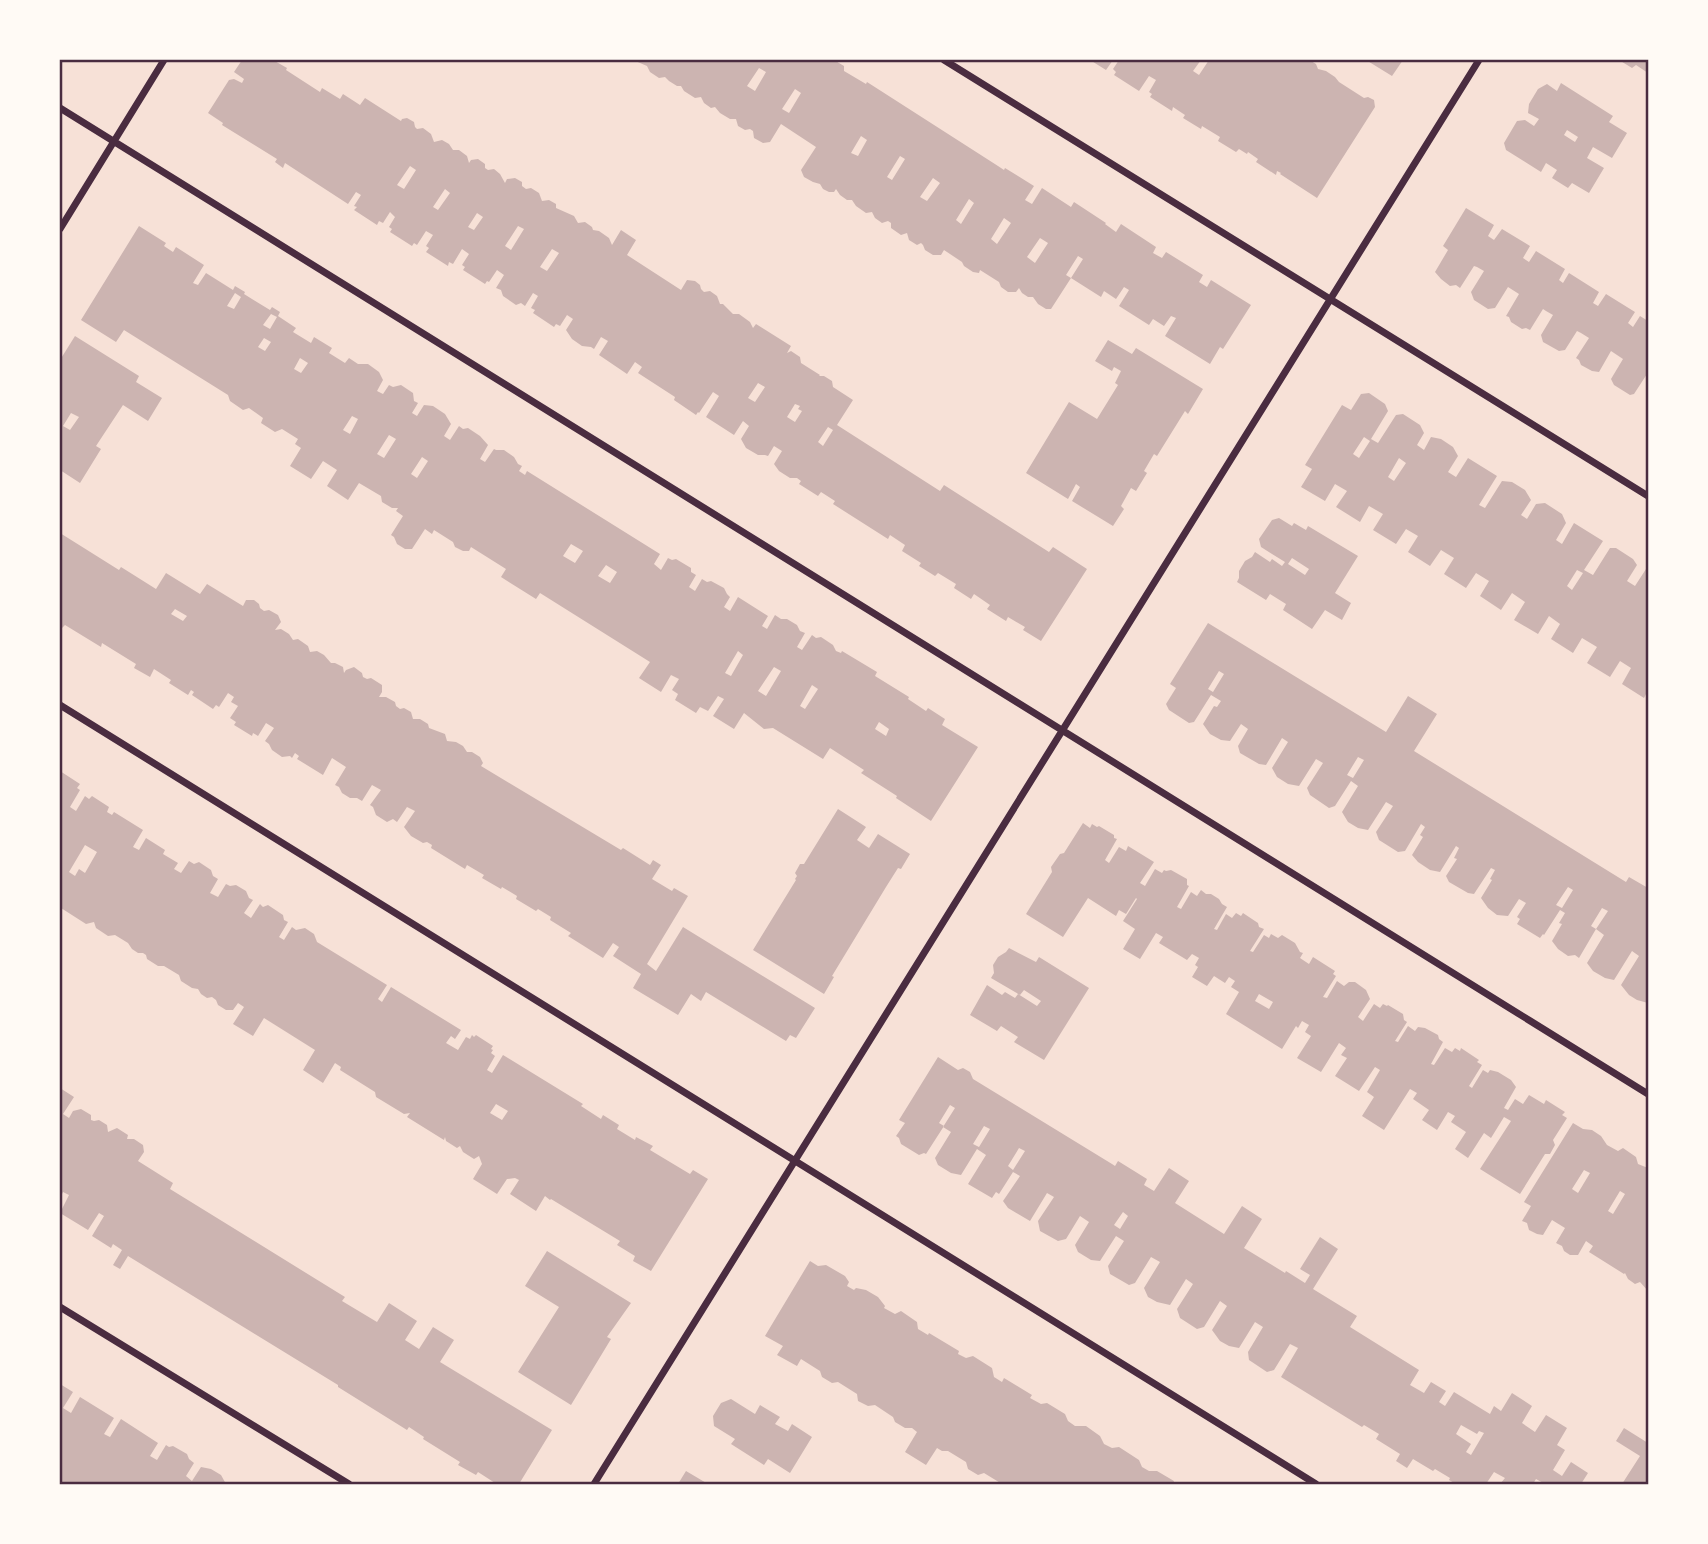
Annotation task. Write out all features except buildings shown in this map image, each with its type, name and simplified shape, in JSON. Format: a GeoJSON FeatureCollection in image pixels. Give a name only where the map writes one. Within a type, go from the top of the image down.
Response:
{"type":"FeatureCollection","features":[{"type":"Feature","properties":{"kind":"street"},"geometry":{"type":"LineString","coordinates":[[60,229],[164,60]]}},
{"type":"Feature","properties":{"kind":"street"},"geometry":{"type":"LineString","coordinates":[[944,60],[1648,496]]}},
{"type":"Feature","properties":{"kind":"street"},"geometry":{"type":"LineString","coordinates":[[594,1485],[1479,60]]}},
{"type":"Feature","properties":{"kind":"street"},"geometry":{"type":"LineString","coordinates":[[60,108],[1648,1094]]}},
{"type":"Feature","properties":{"kind":"street"},"geometry":{"type":"LineString","coordinates":[[60,705],[1316,1485]]}},
{"type":"Feature","properties":{"kind":"street"},"geometry":{"type":"LineString","coordinates":[[60,1307],[349,1485]]}}]}
